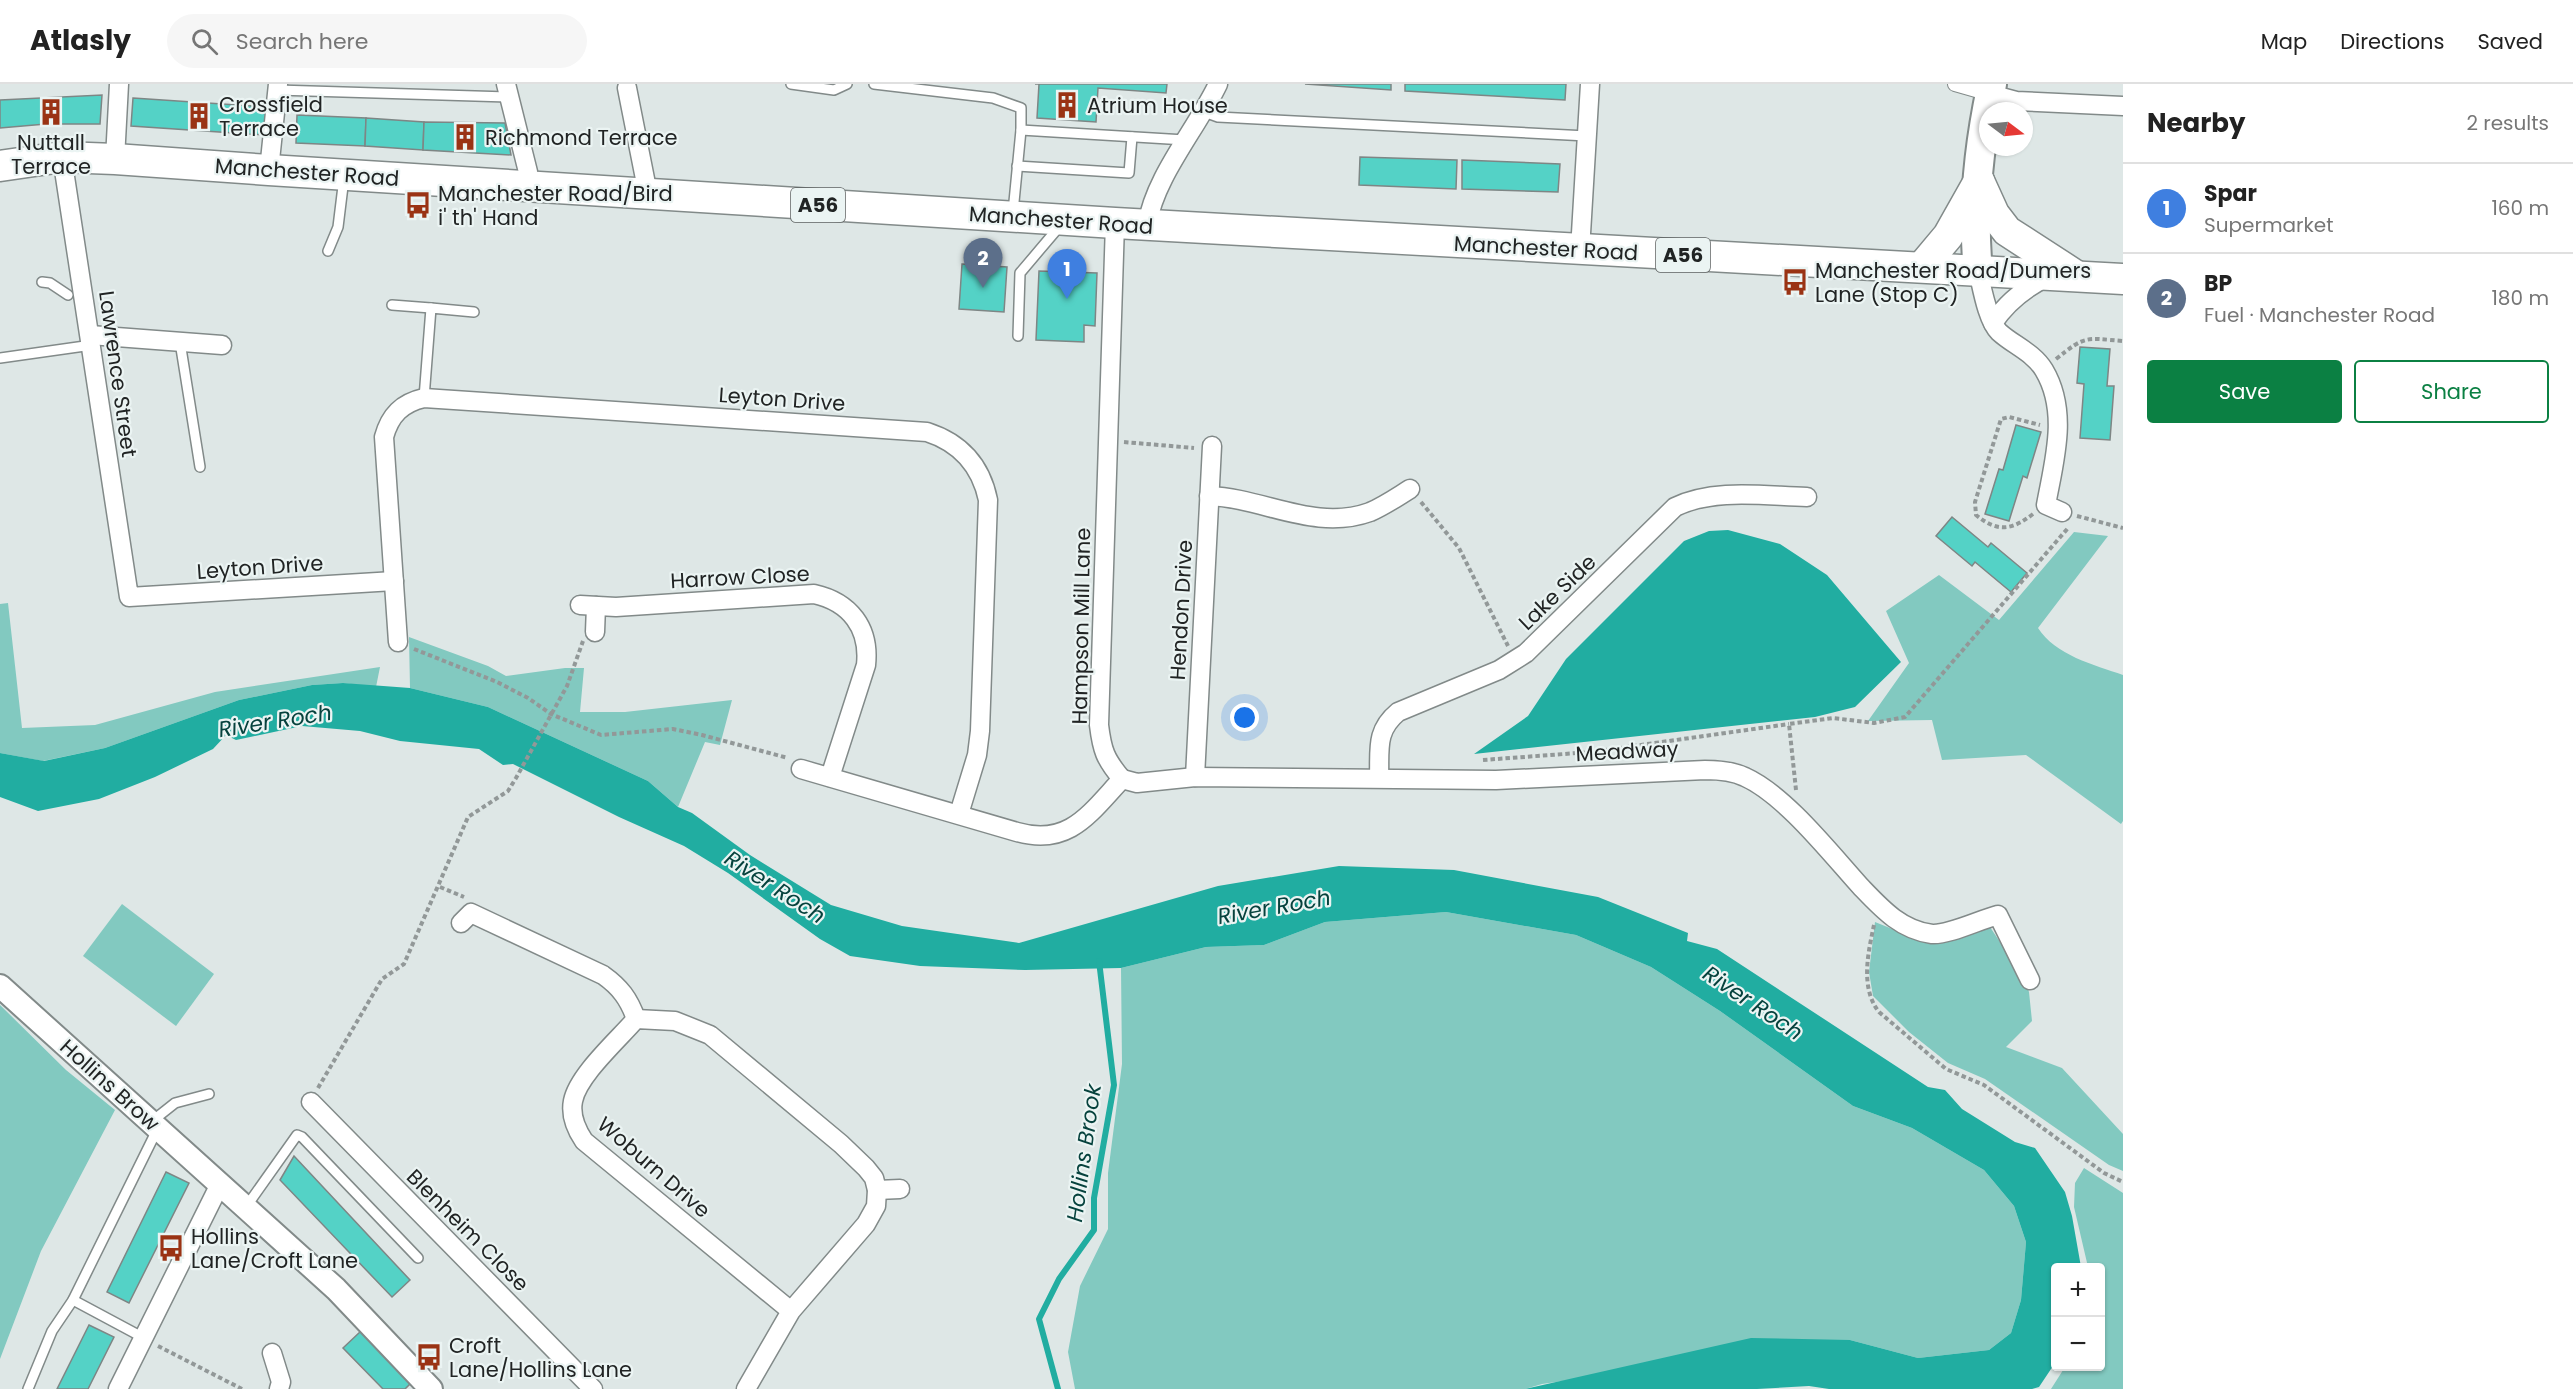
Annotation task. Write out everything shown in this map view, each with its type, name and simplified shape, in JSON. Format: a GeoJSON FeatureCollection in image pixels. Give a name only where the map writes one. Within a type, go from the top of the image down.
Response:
{"type":"FeatureCollection","features":[{"type":"Feature","properties":{"kind":"highway","name":"Manchester Road"},"geometry":{"type":"LineString","coordinates":[[0,166],[62,156],[1012,217],[2123,279]]}},
{"type":"Feature","properties":{"kind":"highway"},"geometry":{"type":"LineString","coordinates":[[1922,267],[1948,236],[1979,182]]}},
{"type":"Feature","properties":{"kind":"highway"},"geometry":{"type":"LineString","coordinates":[[1979,182],[1994,214],[2007,231],[2065,276]]}},
{"type":"Feature","properties":{"kind":"main road"},"geometry":{"type":"LineString","coordinates":[[1977,271],[1975,243],[1979,182],[1991,89]]}},
{"type":"Feature","properties":{"kind":"street"},"geometry":{"type":"LineString","coordinates":[[115,159],[119,84]]}},
{"type":"Feature","properties":{"kind":"street"},"geometry":{"type":"LineString","coordinates":[[1147,225],[1155,193],[1204,112],[1218,84]]}},
{"type":"Feature","properties":{"kind":"street"},"geometry":{"type":"LineString","coordinates":[[1580,250],[1590,84]]}},
{"type":"Feature","properties":{"kind":"street"},"geometry":{"type":"LineString","coordinates":[[1955,84],[1991,89],[2016,101],[2123,106]]}},
{"type":"Feature","properties":{"kind":"street"},"geometry":{"type":"LineString","coordinates":[[629,86],[648,194]]}},
{"type":"Feature","properties":{"kind":"street"},"geometry":{"type":"LineString","coordinates":[[269,170],[277,87]]}},
{"type":"Feature","properties":{"kind":"street"},"geometry":{"type":"LineString","coordinates":[[507,91],[528,172],[526,187]]}},
{"type":"Feature","properties":{"kind":"street","name":"Lawrence Street"},"geometry":{"type":"LineString","coordinates":[[62,156],[71,297],[91,340],[129,597]]}},
{"type":"Feature","properties":{"kind":"street","name":"Hampson Mill Lane"},"geometry":{"type":"LineString","coordinates":[[1115,223],[1099,725],[1102,749],[1109,764],[1122,778]]}},
{"type":"Feature","properties":{"kind":"street"},"geometry":{"type":"LineString","coordinates":[[1977,271],[1997,330],[2028,353],[2043,369],[2052,386],[2058,430],[2062,511]]}},
{"type":"Feature","properties":{"kind":"street"},"geometry":{"type":"LineString","coordinates":[[1993,323],[2003,308],[2030,285],[2065,276]]}},
{"type":"Feature","properties":{"kind":"street"},"geometry":{"type":"LineString","coordinates":[[91,340],[222,345]]}},
{"type":"Feature","properties":{"kind":"street","name":"Leyton Drive"},"geometry":{"type":"LineString","coordinates":[[398,642],[384,436],[392,417],[399,408],[424,398],[914,430],[940,436],[962,450],[979,472],[985,486],[988,515],[980,731],[977,755],[959,814]]}},
{"type":"Feature","properties":{"kind":"street","name":"Hendon Drive"},"geometry":{"type":"LineString","coordinates":[[1195,777],[1212,448]]}},
{"type":"Feature","properties":{"kind":"street"},"geometry":{"type":"LineString","coordinates":[[1209,496],[1232,496],[1302,516],[1336,519],[1370,512],[1410,489]]}},
{"type":"Feature","properties":{"kind":"street","name":"Lake Side"},"geometry":{"type":"LineString","coordinates":[[1379,777],[1380,739],[1389,719],[1398,712],[1499,670],[1515,660],[1556,624],[1675,507],[1689,500],[1712,496],[1807,497]]}},
{"type":"Feature","properties":{"kind":"street","name":"Leyton Drive"},"geometry":{"type":"LineString","coordinates":[[129,597],[394,580]]}},
{"type":"Feature","properties":{"kind":"street","name":"Harrow Close"},"geometry":{"type":"LineString","coordinates":[[595,632],[588,606],[616,607],[814,594],[835,600],[859,622],[867,654],[866,665],[830,777]]}},
{"type":"Feature","properties":{"kind":"street"},"geometry":{"type":"LineString","coordinates":[[801,769],[1028,836],[1051,836],[1082,822],[1122,778]]}},
{"type":"Feature","properties":{"kind":"street","name":"Meadway"},"geometry":{"type":"LineString","coordinates":[[1122,778],[1137,783],[1195,777],[1379,777],[1496,780],[1720,770],[1746,777],[1785,806],[1897,922],[1921,932],[1945,934],[1974,921],[1998,915],[2030,980]]}},
{"type":"Feature","properties":{"kind":"street"},"geometry":{"type":"LineString","coordinates":[[462,923],[471,914],[603,975],[618,986],[630,1001],[636,1019],[675,1021],[710,1035],[841,1144],[866,1168],[877,1190],[876,1206],[866,1224],[791,1311],[746,1389]]}},
{"type":"Feature","properties":{"kind":"street","name":"Hollins Brow"},"geometry":{"type":"LineString","coordinates":[[0,986],[336,1289],[432,1389]]}},
{"type":"Feature","properties":{"kind":"street","name":"Woburn Drive"},"geometry":{"type":"LineString","coordinates":[[636,1019],[580,1084],[573,1101],[573,1119],[578,1131],[584,1141],[791,1311]]}},
{"type":"Feature","properties":{"kind":"street","name":"Blenheim Close"},"geometry":{"type":"LineString","coordinates":[[310,1102],[593,1389]]}},
{"type":"Feature","properties":{"kind":"street"},"geometry":{"type":"LineString","coordinates":[[118,1389],[220,1184]]}},
{"type":"Feature","properties":{"kind":"street"},"geometry":{"type":"LineString","coordinates":[[877,1190],[900,1189]]}},
{"type":"Feature","properties":{"kind":"street"},"geometry":{"type":"LineString","coordinates":[[272,1353],[281,1382],[279,1389]]}},
{"type":"Feature","properties":{"kind":"lane"},"geometry":{"type":"LineString","coordinates":[[791,84],[834,90],[847,84]]}},
{"type":"Feature","properties":{"kind":"lane"},"geometry":{"type":"LineString","coordinates":[[874,84],[993,98],[1021,108],[1021,130],[1012,217]]}},
{"type":"Feature","properties":{"kind":"lane"},"geometry":{"type":"LineString","coordinates":[[277,87],[507,91]]}},
{"type":"Feature","properties":{"kind":"lane"},"geometry":{"type":"LineString","coordinates":[[1204,112],[1218,117],[1587,136]]}},
{"type":"Feature","properties":{"kind":"lane"},"geometry":{"type":"LineString","coordinates":[[1021,130],[1187,141]]}},
{"type":"Feature","properties":{"kind":"lane"},"geometry":{"type":"LineString","coordinates":[[1017,166],[1129,173],[1132,137]]}},
{"type":"Feature","properties":{"kind":"lane"},"geometry":{"type":"LineString","coordinates":[[328,251],[338,227],[344,175]]}},
{"type":"Feature","properties":{"kind":"lane"},"geometry":{"type":"LineString","coordinates":[[1018,336],[1020,273],[1065,220]]}},
{"type":"Feature","properties":{"kind":"lane"},"geometry":{"type":"LineString","coordinates":[[42,282],[50,283],[71,297]]}},
{"type":"Feature","properties":{"kind":"lane"},"geometry":{"type":"LineString","coordinates":[[392,305],[474,312]]}},
{"type":"Feature","properties":{"kind":"lane"},"geometry":{"type":"LineString","coordinates":[[424,398],[431,308]]}},
{"type":"Feature","properties":{"kind":"lane"},"geometry":{"type":"LineString","coordinates":[[0,358],[91,340]]}},
{"type":"Feature","properties":{"kind":"lane"},"geometry":{"type":"LineString","coordinates":[[180,342],[200,467]]}},
{"type":"Feature","properties":{"kind":"lane"},"geometry":{"type":"LineString","coordinates":[[28,1389],[52,1331],[73,1300],[154,1125],[175,1103],[209,1094]]}},
{"type":"Feature","properties":{"kind":"lane"},"geometry":{"type":"LineString","coordinates":[[246,1207],[297,1136],[302,1137],[418,1258]]}},
{"type":"Feature","properties":{"kind":"lane"},"geometry":{"type":"LineString","coordinates":[[73,1300],[144,1338]]}},
{"type":"Feature","properties":{"kind":"path"},"geometry":{"type":"LineString","coordinates":[[2043,369],[2078,341],[2089,339],[2123,341]]}},
{"type":"Feature","properties":{"kind":"path"},"geometry":{"type":"LineString","coordinates":[[2058,430],[2009,417],[2001,419],[1975,502],[1976,515],[1994,526],[2016,527],[2062,511],[2123,528]]}},
{"type":"Feature","properties":{"kind":"path"},"geometry":{"type":"LineString","coordinates":[[1108,440],[1212,448]]}},
{"type":"Feature","properties":{"kind":"path"},"geometry":{"type":"LineString","coordinates":[[1410,489],[1460,548],[1515,660]]}},
{"type":"Feature","properties":{"kind":"path"},"geometry":{"type":"LineString","coordinates":[[1472,760],[1591,752],[1833,717],[1874,723],[1905,717],[2062,511]]}},
{"type":"Feature","properties":{"kind":"path"},"geometry":{"type":"LineString","coordinates":[[310,1102],[382,978],[404,964],[468,817],[508,790],[567,686],[581,643],[595,632]]}},
{"type":"Feature","properties":{"kind":"path"},"geometry":{"type":"LineString","coordinates":[[398,642],[497,682],[528,698],[551,714],[601,735],[673,729],[803,762],[801,769]]}},
{"type":"Feature","properties":{"kind":"path"},"geometry":{"type":"LineString","coordinates":[[1785,806],[1797,793],[1789,724]]}},
{"type":"Feature","properties":{"kind":"path"},"geometry":{"type":"LineString","coordinates":[[1878,904],[1868,956],[1868,990],[1872,1003],[1879,1012],[1947,1069],[1984,1084],[2104,1173],[2123,1182]]}},
{"type":"Feature","properties":{"kind":"path"},"geometry":{"type":"LineString","coordinates":[[144,1338],[242,1389]]}},
{"type":"Feature","properties":{"kind":"shaded area"},"geometry":{"type":"Polygon","coordinates":[[[2074,532],[2108,536],[2038,628],[2054,645],[2065,652],[2123,675],[2123,821],[2121,824],[2026,755],[1942,760],[1932,720],[1868,721],[1909,663],[1886,611],[1939,575],[1999,620],[2074,532]]]}},
{"type":"Feature","properties":{"kind":"shaded area"},"geometry":{"type":"Polygon","coordinates":[[[8,603],[22,728],[95,725],[215,692],[380,667],[376,687],[343,683],[312,685],[239,700],[105,748],[43,761],[0,753],[0,604],[8,603]]]}},
{"type":"Feature","properties":{"kind":"shaded area"},"geometry":{"type":"Polygon","coordinates":[[[409,637],[488,666],[506,676],[565,668],[584,668],[580,712],[625,712],[732,700],[720,745],[705,742],[678,807],[648,781],[488,707],[410,688],[409,637]]]}},
{"type":"Feature","properties":{"kind":"shaded area"},"geometry":{"type":"Polygon","coordinates":[[[122,904],[214,974],[176,1026],[83,956],[122,904]]]}},
{"type":"Feature","properties":{"kind":"shaded area"},"geometry":{"type":"Polygon","coordinates":[[[1446,912],[1576,935],[1651,967],[1720,1011],[1853,1106],[1912,1128],[1984,1170],[2014,1206],[2026,1242],[2021,1300],[2011,1333],[1989,1350],[1918,1358],[1850,1340],[1542,1384],[1525,1389],[1075,1389],[1068,1352],[1080,1286],[1108,1229],[1108,1173],[1122,1064],[1121,968],[1206,947],[1264,945],[1325,922],[1446,912]]]}},
{"type":"Feature","properties":{"kind":"shaded area"},"geometry":{"type":"Polygon","coordinates":[[[1875,922],[1927,943],[1988,924],[2022,975],[2029,992],[2032,1021],[2006,1047],[2062,1068],[2123,1134],[2123,1171],[2109,1165],[1985,1079],[1948,1063],[1909,1032],[1873,996],[1869,972],[1875,922]]]}},
{"type":"Feature","properties":{"kind":"shaded area"},"geometry":{"type":"Polygon","coordinates":[[[0,1005],[66,1070],[115,1110],[41,1251],[0,1359],[0,1005]]]}},
{"type":"Feature","properties":{"kind":"shaded area"},"geometry":{"type":"Polygon","coordinates":[[[2084,1168],[2123,1193],[2123,1389],[2051,1389],[2062,1371],[2105,1371],[2105,1263],[2087,1263],[2074,1207],[2075,1183],[2084,1168]]]}},
{"type":"Feature","properties":{"kind":"water"},"geometry":{"type":"Polygon","coordinates":[[[1728,530],[1780,544],[1827,575],[1901,662],[1855,707],[1815,717],[1474,754],[1528,716],[1566,659],[1684,541],[1709,531],[1728,530]]]}},
{"type":"Feature","properties":{"kind":"water","name":"River Roch"},"geometry":{"type":"Polygon","coordinates":[[[343,683],[410,688],[488,707],[648,781],[678,807],[692,813],[750,855],[831,905],[902,926],[1019,943],[1218,886],[1339,866],[1454,870],[1598,897],[1688,933],[1687,941],[1717,949],[1928,1087],[1945,1090],[1962,1109],[2015,1142],[2035,1148],[2065,1192],[2080,1263],[2051,1263],[2051,1369],[2039,1387],[2032,1389],[1829,1389],[1809,1386],[1757,1389],[1525,1389],[1751,1338],[1850,1340],[1918,1358],[1989,1350],[2011,1333],[2021,1300],[2026,1242],[2014,1206],[1984,1170],[1912,1128],[1853,1106],[1720,1011],[1651,967],[1576,935],[1446,912],[1325,922],[1264,945],[1206,947],[1121,968],[1025,970],[920,966],[850,956],[820,939],[728,873],[684,846],[619,817],[513,764],[503,765],[479,749],[400,741],[360,731],[302,726],[236,740],[226,735],[213,749],[155,777],[99,799],[38,811],[0,797],[0,753],[44,761],[105,748],[239,700],[312,685],[343,683]]]}},
{"type":"Feature","properties":{"kind":"building","name":"Atrium House"},"geometry":{"type":"Polygon","coordinates":[[[1039,84],[1167,84],[1166,93],[1098,88],[1096,122],[1037,118],[1039,84]]]}},
{"type":"Feature","properties":{"kind":"building"},"geometry":{"type":"Polygon","coordinates":[[[1305,84],[1391,84],[1391,90],[1305,84]]]}},
{"type":"Feature","properties":{"kind":"building"},"geometry":{"type":"Polygon","coordinates":[[[1405,84],[1566,84],[1565,100],[1405,91],[1405,84]]]}},
{"type":"Feature","properties":{"kind":"building","name":"Nuttall Terrace"},"geometry":{"type":"Polygon","coordinates":[[[102,95],[100,124],[46,124],[0,128],[0,100],[102,95]]]}},
{"type":"Feature","properties":{"kind":"building","name":"Crossfield Terrace"},"geometry":{"type":"Polygon","coordinates":[[[133,98],[267,107],[265,135],[131,126],[133,98]]]}},
{"type":"Feature","properties":{"kind":"building"},"geometry":{"type":"Polygon","coordinates":[[[297,115],[366,118],[365,146],[296,143],[297,115]]]}},
{"type":"Feature","properties":{"kind":"building"},"geometry":{"type":"Polygon","coordinates":[[[366,118],[424,122],[423,150],[365,146],[366,118]]]}},
{"type":"Feature","properties":{"kind":"building","name":"Richmond Terrace"},"geometry":{"type":"Polygon","coordinates":[[[424,122],[505,123],[511,155],[423,150],[424,122]]]}},
{"type":"Feature","properties":{"kind":"building"},"geometry":{"type":"Polygon","coordinates":[[[1360,157],[1457,160],[1456,189],[1359,185],[1360,157]]]}},
{"type":"Feature","properties":{"kind":"building"},"geometry":{"type":"Polygon","coordinates":[[[1462,160],[1560,164],[1558,192],[1462,189],[1462,160]]]}},
{"type":"Feature","properties":{"kind":"building"},"geometry":{"type":"Polygon","coordinates":[[[962,264],[1007,267],[1004,312],[959,309],[962,264]]]}},
{"type":"Feature","properties":{"kind":"building"},"geometry":{"type":"Polygon","coordinates":[[[1039,271],[1097,273],[1095,326],[1084,325],[1084,342],[1036,340],[1039,271]]]}},
{"type":"Feature","properties":{"kind":"building"},"geometry":{"type":"Polygon","coordinates":[[[2080,347],[2110,349],[2107,386],[2114,386],[2110,440],[2080,438],[2084,384],[2077,383],[2080,347]]]}},
{"type":"Feature","properties":{"kind":"building"},"geometry":{"type":"Polygon","coordinates":[[[2016,425],[2041,432],[2027,478],[2023,476],[2009,521],[1985,514],[1999,469],[2003,470],[2016,425]]]}},
{"type":"Feature","properties":{"kind":"building"},"geometry":{"type":"Polygon","coordinates":[[[1952,517],[1988,547],[1991,543],[2027,573],[2011,592],[1975,562],[1972,566],[1936,536],[1952,517]]]}},
{"type":"Feature","properties":{"kind":"building"},"geometry":{"type":"Polygon","coordinates":[[[294,1156],[410,1280],[392,1297],[280,1180],[294,1156]]]}},
{"type":"Feature","properties":{"kind":"building"},"geometry":{"type":"Polygon","coordinates":[[[166,1172],[189,1183],[129,1303],[107,1292],[166,1172]]]}},
{"type":"Feature","properties":{"kind":"building"},"geometry":{"type":"Polygon","coordinates":[[[89,1325],[114,1337],[88,1389],[57,1389],[89,1325]]]}},
{"type":"Feature","properties":{"kind":"building"},"geometry":{"type":"Polygon","coordinates":[[[361,1331],[411,1383],[405,1389],[383,1389],[343,1348],[361,1331]]]}},
{"type":"Feature","properties":{"kind":"waterway","name":"Hollins Brook"},"geometry":{"type":"LineString","coordinates":[[1058,1389],[1039,1319],[1059,1279],[1094,1230],[1094,1198],[1114,1085],[1099,961]]}},
{"type":"Feature","properties":{"kind":"place","name":"Atrium House"},"geometry":{"type":"Point","coordinates":[1067,105]}},
{"type":"Feature","properties":{"kind":"place","name":"Nuttall Terrace"},"geometry":{"type":"Point","coordinates":[51,112]}},
{"type":"Feature","properties":{"kind":"place","name":"Crossfield Terrace"},"geometry":{"type":"Point","coordinates":[199,116]}},
{"type":"Feature","properties":{"kind":"place","name":"Richmond Terrace"},"geometry":{"type":"Point","coordinates":[465,137]}},
{"type":"Feature","properties":{"kind":"place","name":"Manchester Road/Bird i' th' Hand"},"geometry":{"type":"Point","coordinates":[418,205]}},
{"type":"Feature","properties":{"kind":"place","name":"Manchester Road/Dumers Lane (Stop C)"},"geometry":{"type":"Point","coordinates":[1795,282]}},
{"type":"Feature","properties":{"kind":"place","name":"BP"},"geometry":{"type":"Point","coordinates":[983,288]}},
{"type":"Feature","properties":{"kind":"place","name":"Spar"},"geometry":{"type":"Point","coordinates":[1067,299]}},
{"type":"Feature","properties":{"kind":"place","name":"Hollins Lane/Croft Lane"},"geometry":{"type":"Point","coordinates":[171,1248]}},
{"type":"Feature","properties":{"kind":"place","name":"Croft Lane/Hollins Lane"},"geometry":{"type":"Point","coordinates":[429,1357]}}]}
